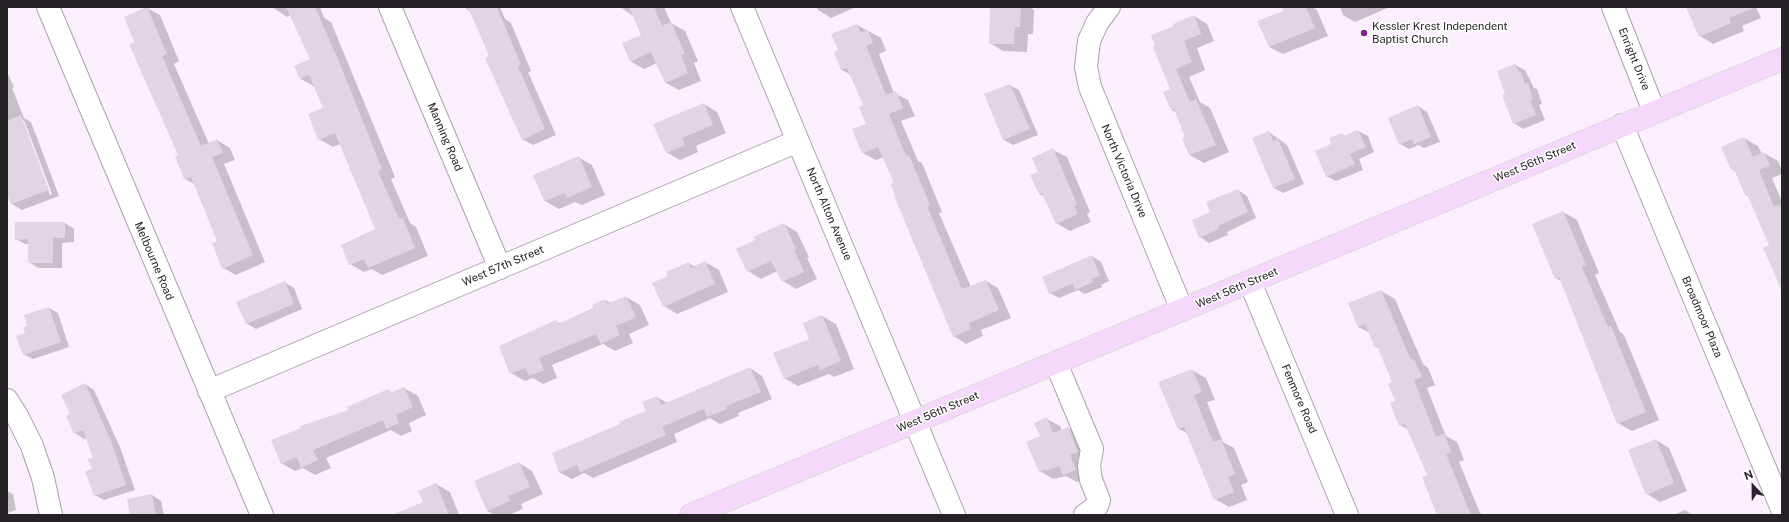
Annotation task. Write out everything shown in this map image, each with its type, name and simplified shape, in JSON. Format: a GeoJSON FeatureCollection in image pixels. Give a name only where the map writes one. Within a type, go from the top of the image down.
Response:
{"type":"FeatureCollection","features":[{"type":"Feature","properties":{"kind":"main road","name":"West 56th Street"},"geometry":{"type":"LineString","coordinates":[[691,515],[1250,282],[1654,111],[1782,59]]}},
{"type":"Feature","properties":{"kind":"street","name":"Melbourne Road"},"geometry":{"type":"LineString","coordinates":[[48,7],[208,391],[262,515]]}},
{"type":"Feature","properties":{"kind":"street","name":"Manning Road"},"geometry":{"type":"LineString","coordinates":[[390,7],[500,268]]}},
{"type":"Feature","properties":{"kind":"street","name":"North Alton Avenue"},"geometry":{"type":"LineString","coordinates":[[742,7],[954,515]]}},
{"type":"Feature","properties":{"kind":"street","name":"North Victoria Drive"},"geometry":{"type":"LineString","coordinates":[[1109,7],[1094,28],[1086,54],[1086,67],[1090,87],[1182,310]]}},
{"type":"Feature","properties":{"kind":"street","name":"Enright Drive"},"geometry":{"type":"LineString","coordinates":[[1613,7],[1654,111]]}},
{"type":"Feature","properties":{"kind":"street","name":"Broadmoor Plaza"},"geometry":{"type":"LineString","coordinates":[[1622,125],[1782,509]]}},
{"type":"Feature","properties":{"kind":"street","name":"West 57th Street"},"geometry":{"type":"LineString","coordinates":[[208,391],[798,141]]}},
{"type":"Feature","properties":{"kind":"street","name":"Fenmore Road"},"geometry":{"type":"LineString","coordinates":[[1250,282],[1347,515]]}},
{"type":"Feature","properties":{"kind":"street"},"geometry":{"type":"LineString","coordinates":[[1056,363],[1092,448],[1089,466],[1090,480],[1099,500],[1097,506],[1085,515]]}},
{"type":"Feature","properties":{"kind":"street"},"geometry":{"type":"LineString","coordinates":[[7,400],[32,446],[43,478],[51,515]]}},
{"type":"Feature","properties":{"kind":"building"},"geometry":{"type":"Polygon","coordinates":[[[147,7],[167,54],[162,56],[201,146],[217,139],[223,153],[212,157],[253,255],[222,269],[212,243],[217,241],[191,177],[184,179],[175,156],[178,155],[129,44],[134,42],[124,17],[147,7]]]}},
{"type":"Feature","properties":{"kind":"building"},"geometry":{"type":"Polygon","coordinates":[[[286,7],[315,7],[382,169],[378,171],[399,219],[403,218],[415,248],[368,268],[364,259],[349,265],[341,245],[375,229],[335,133],[318,140],[308,114],[323,108],[309,75],[300,79],[294,66],[310,59],[286,7]]]}},
{"type":"Feature","properties":{"kind":"building"},"geometry":{"type":"Polygon","coordinates":[[[468,7],[497,7],[521,65],[518,66],[545,129],[522,140],[485,58],[489,56],[468,7]]]}},
{"type":"Feature","properties":{"kind":"building"},"geometry":{"type":"Polygon","coordinates":[[[629,7],[654,7],[662,26],[671,22],[685,54],[681,55],[688,73],[665,83],[651,52],[630,62],[622,43],[641,35],[629,7]]]}},
{"type":"Feature","properties":{"kind":"building"},"geometry":{"type":"Polygon","coordinates":[[[990,7],[1021,7],[1020,27],[1015,27],[1014,44],[989,44],[990,7]]]}},
{"type":"Feature","properties":{"kind":"building"},"geometry":{"type":"Polygon","coordinates":[[[1281,7],[1306,7],[1315,28],[1269,47],[1257,21],[1283,11],[1281,7]]]}},
{"type":"Feature","properties":{"kind":"building"},"geometry":{"type":"Polygon","coordinates":[[[1686,7],[1756,7],[1729,18],[1731,23],[1699,37],[1686,7]]]}},
{"type":"Feature","properties":{"kind":"building"},"geometry":{"type":"Polygon","coordinates":[[[1194,15],[1201,34],[1184,41],[1192,62],[1176,69],[1190,102],[1196,99],[1216,145],[1189,155],[1182,138],[1185,137],[1174,109],[1171,110],[1163,92],[1170,89],[1153,47],[1155,46],[1151,35],[1174,26],[1173,24],[1194,15]]]}},
{"type":"Feature","properties":{"kind":"building"},"geometry":{"type":"Polygon","coordinates":[[[857,24],[861,33],[868,30],[873,43],[866,46],[886,95],[896,91],[903,108],[889,114],[906,156],[909,155],[930,205],[927,206],[962,289],[986,280],[999,310],[969,323],[971,329],[953,337],[895,198],[891,184],[894,183],[878,147],[862,154],[852,129],[866,124],[859,107],[863,105],[847,68],[841,70],[834,52],[838,50],[831,34],[857,24]]]}},
{"type":"Feature","properties":{"kind":"building"},"geometry":{"type":"Polygon","coordinates":[[[1515,64],[1519,72],[1520,71],[1525,84],[1528,83],[1533,99],[1530,100],[1536,115],[1513,124],[1502,95],[1505,94],[1497,71],[1515,64]]]}},
{"type":"Feature","properties":{"kind":"building"},"geometry":{"type":"Polygon","coordinates":[[[1010,84],[1030,129],[1003,140],[984,94],[1010,84]]]}},
{"type":"Feature","properties":{"kind":"building"},"geometry":{"type":"Polygon","coordinates":[[[704,103],[713,125],[682,138],[685,145],[666,153],[653,124],[704,103]]]}},
{"type":"Feature","properties":{"kind":"building"},"geometry":{"type":"Polygon","coordinates":[[[1418,105],[1431,137],[1414,144],[1412,139],[1399,145],[1388,118],[1418,105]]]}},
{"type":"Feature","properties":{"kind":"building"},"geometry":{"type":"Polygon","coordinates":[[[21,115],[49,190],[11,204],[7,195],[7,121],[21,115]]]}},
{"type":"Feature","properties":{"kind":"building"},"geometry":{"type":"Polygon","coordinates":[[[1358,130],[1366,147],[1350,154],[1355,164],[1326,177],[1315,151],[1331,144],[1329,138],[1342,133],[1343,136],[1358,130]]]}},
{"type":"Feature","properties":{"kind":"building"},"geometry":{"type":"Polygon","coordinates":[[[1269,131],[1273,141],[1278,139],[1295,179],[1273,188],[1252,138],[1269,131]]]}},
{"type":"Feature","properties":{"kind":"building"},"geometry":{"type":"Polygon","coordinates":[[[1744,137],[1753,157],[1764,152],[1770,166],[1759,170],[1774,207],[1782,204],[1782,291],[1763,248],[1769,245],[1747,194],[1745,195],[1734,169],[1731,170],[1721,147],[1744,137]]]}},
{"type":"Feature","properties":{"kind":"building"},"geometry":{"type":"Polygon","coordinates":[[[1053,148],[1077,204],[1074,206],[1078,214],[1056,224],[1042,193],[1039,194],[1030,175],[1038,172],[1032,158],[1053,148]]]}},
{"type":"Feature","properties":{"kind":"building"},"geometry":{"type":"Polygon","coordinates":[[[579,156],[592,187],[567,198],[565,193],[544,201],[533,175],[579,156]]]}},
{"type":"Feature","properties":{"kind":"building"},"geometry":{"type":"Polygon","coordinates":[[[1238,189],[1248,212],[1218,226],[1219,229],[1199,238],[1192,220],[1210,212],[1206,202],[1238,189]]]}},
{"type":"Feature","properties":{"kind":"building"},"geometry":{"type":"Polygon","coordinates":[[[1563,211],[1586,265],[1582,267],[1608,327],[1611,326],[1646,412],[1617,424],[1559,277],[1555,279],[1532,224],[1563,211]]]}},
{"type":"Feature","properties":{"kind":"building"},"geometry":{"type":"Polygon","coordinates":[[[15,222],[65,222],[65,238],[53,238],[53,263],[28,263],[28,239],[15,240],[15,222]]]}},
{"type":"Feature","properties":{"kind":"building"},"geometry":{"type":"Polygon","coordinates":[[[784,223],[796,249],[794,250],[804,272],[782,282],[771,261],[747,272],[736,249],[755,240],[753,237],[784,223]]]}},
{"type":"Feature","properties":{"kind":"building"},"geometry":{"type":"Polygon","coordinates":[[[1092,255],[1100,276],[1092,279],[1093,282],[1075,290],[1073,283],[1049,294],[1042,277],[1092,255]]]}},
{"type":"Feature","properties":{"kind":"building"},"geometry":{"type":"Polygon","coordinates":[[[705,261],[715,284],[663,307],[652,283],[668,276],[666,272],[689,262],[691,268],[705,261]]]}},
{"type":"Feature","properties":{"kind":"building"},"geometry":{"type":"Polygon","coordinates":[[[285,281],[294,304],[246,324],[236,302],[285,281]]]}},
{"type":"Feature","properties":{"kind":"building"},"geometry":{"type":"Polygon","coordinates":[[[1381,290],[1411,360],[1414,359],[1422,377],[1414,380],[1436,437],[1444,433],[1451,452],[1446,454],[1471,515],[1437,515],[1422,477],[1427,475],[1405,424],[1399,426],[1390,403],[1395,401],[1388,384],[1392,382],[1377,346],[1375,348],[1365,324],[1358,327],[1348,303],[1381,290]]]}},
{"type":"Feature","properties":{"kind":"building"},"geometry":{"type":"Polygon","coordinates":[[[626,296],[636,317],[616,326],[620,335],[601,344],[596,334],[539,358],[544,370],[529,376],[525,368],[510,374],[499,346],[556,320],[558,324],[593,308],[592,305],[605,299],[607,304],[626,296]]]}},
{"type":"Feature","properties":{"kind":"building"},"geometry":{"type":"Polygon","coordinates":[[[49,307],[61,342],[23,355],[16,336],[25,333],[23,327],[27,326],[24,315],[49,307]]]}},
{"type":"Feature","properties":{"kind":"building"},"geometry":{"type":"Polygon","coordinates":[[[822,315],[841,361],[820,370],[818,365],[784,379],[773,353],[809,339],[803,323],[822,315]]]}},
{"type":"Feature","properties":{"kind":"building"},"geometry":{"type":"Polygon","coordinates":[[[750,367],[761,392],[726,406],[727,409],[707,417],[704,409],[662,427],[666,435],[580,472],[577,465],[559,473],[552,453],[620,424],[619,422],[646,411],[642,402],[657,396],[661,405],[750,367]]]}},
{"type":"Feature","properties":{"kind":"building"},"geometry":{"type":"Polygon","coordinates":[[[1192,369],[1202,392],[1194,395],[1213,442],[1221,439],[1235,474],[1228,477],[1234,492],[1214,500],[1184,427],[1178,429],[1158,382],[1192,369]]]}},
{"type":"Feature","properties":{"kind":"building"},"geometry":{"type":"Polygon","coordinates":[[[85,383],[111,441],[126,485],[94,496],[85,471],[92,469],[88,459],[93,458],[83,430],[74,434],[66,416],[70,414],[61,395],[85,383]]]}},
{"type":"Feature","properties":{"kind":"building"},"geometry":{"type":"Polygon","coordinates":[[[404,387],[413,407],[396,415],[399,423],[386,429],[383,420],[313,450],[318,460],[301,468],[297,457],[281,464],[271,440],[301,428],[300,426],[348,410],[347,407],[388,389],[390,393],[404,387]]]}},
{"type":"Feature","properties":{"kind":"building"},"geometry":{"type":"Polygon","coordinates":[[[1047,417],[1053,433],[1068,427],[1078,452],[1070,455],[1076,470],[1063,475],[1059,466],[1039,472],[1026,442],[1040,436],[1034,423],[1047,417]]]}},
{"type":"Feature","properties":{"kind":"building"},"geometry":{"type":"Polygon","coordinates":[[[1656,439],[1674,483],[1646,495],[1628,450],[1656,439]]]}},
{"type":"Feature","properties":{"kind":"building"},"geometry":{"type":"Polygon","coordinates":[[[519,462],[530,487],[508,496],[510,501],[487,511],[474,481],[519,462]]]}},
{"type":"Feature","properties":{"kind":"building"},"geometry":{"type":"Polygon","coordinates":[[[436,483],[449,515],[392,515],[423,502],[418,491],[436,483]]]}},
{"type":"Feature","properties":{"kind":"building"},"geometry":{"type":"Polygon","coordinates":[[[152,494],[156,515],[130,515],[127,499],[152,494]]]}},
{"type":"Feature","properties":{"kind":"place","name":"Kessler Krest Independent Baptist Church"},"geometry":{"type":"Point","coordinates":[1364,33]}}]}
